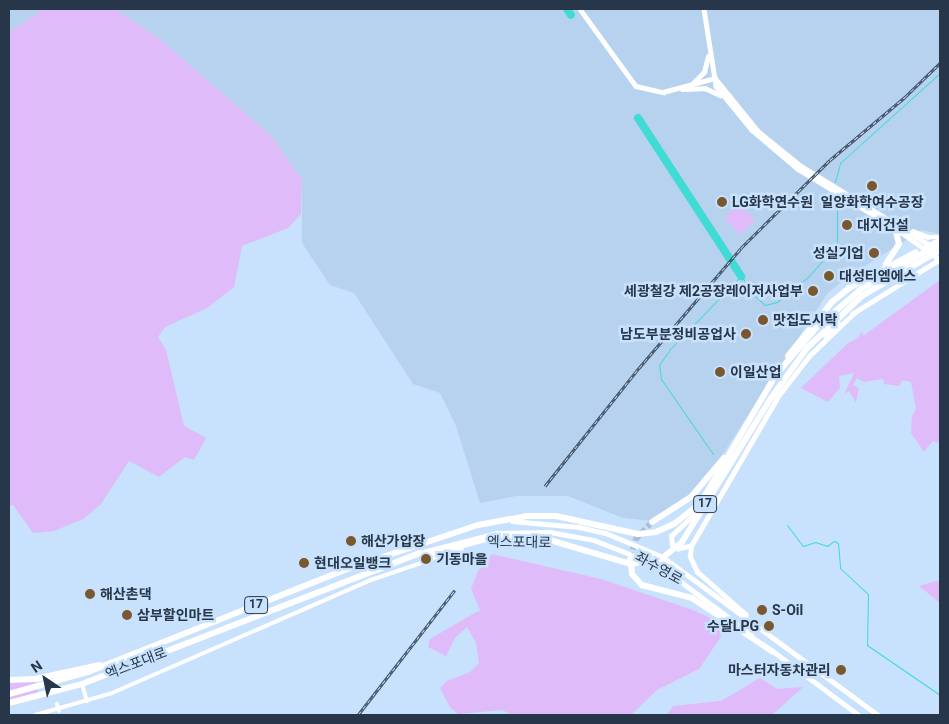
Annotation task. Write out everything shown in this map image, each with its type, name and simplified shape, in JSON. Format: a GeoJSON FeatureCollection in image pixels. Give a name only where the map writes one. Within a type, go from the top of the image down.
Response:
{"type":"FeatureCollection","features":[{"type":"Feature","properties":{"kind":"highway"},"geometry":{"type":"LineString","coordinates":[[883,275],[897,251],[899,239],[896,226]]}},
{"type":"Feature","properties":{"kind":"highway","name":"17"},"geometry":{"type":"LineString","coordinates":[[883,275],[940,244]]}},
{"type":"Feature","properties":{"kind":"highway"},"geometry":{"type":"LineString","coordinates":[[883,275],[927,246]]}},
{"type":"Feature","properties":{"kind":"highway","name":"17"},"geometry":{"type":"LineString","coordinates":[[883,275],[940,251]]}},
{"type":"Feature","properties":{"kind":"highway","name":"엑스포대로"},"geometry":{"type":"LineString","coordinates":[[9,704],[82,684],[419,553],[429,556],[487,539],[546,540],[635,564],[655,562],[672,553],[690,529],[781,382],[796,362],[837,317],[883,275]]}},
{"type":"Feature","properties":{"kind":"highway","name":"엑스포대로"},"geometry":{"type":"LineString","coordinates":[[9,694],[40,687],[104,666],[372,560],[478,525],[527,516],[556,516],[628,533],[649,533],[674,524],[700,504],[730,449],[775,376],[817,327],[860,290],[883,275]]}},
{"type":"Feature","properties":{"kind":"highway"},"geometry":{"type":"LineString","coordinates":[[652,522],[696,493],[730,449]]}},
{"type":"Feature","properties":{"kind":"highway"},"geometry":{"type":"LineString","coordinates":[[630,559],[632,574],[642,585],[696,600],[773,652]]}},
{"type":"Feature","properties":{"kind":"highway"},"geometry":{"type":"LineString","coordinates":[[9,680],[35,679],[86,666],[104,666]]}},
{"type":"Feature","properties":{"kind":"street"},"geometry":{"type":"LineString","coordinates":[[580,9],[633,83],[654,92],[706,88],[724,98]]}},
{"type":"Feature","properties":{"kind":"street"},"geometry":{"type":"LineString","coordinates":[[704,9],[709,50],[715,78],[724,98],[752,130],[787,161],[896,226],[928,237],[940,238]]}},
{"type":"Feature","properties":{"kind":"street"},"geometry":{"type":"LineString","coordinates":[[691,84],[704,72],[709,50]]}},
{"type":"Feature","properties":{"kind":"street"},"geometry":{"type":"LineString","coordinates":[[676,89],[715,78]]}},
{"type":"Feature","properties":{"kind":"street"},"geometry":{"type":"LineString","coordinates":[[715,78],[768,140],[801,166],[927,246],[940,251]]}},
{"type":"Feature","properties":{"kind":"street"},"geometry":{"type":"LineString","coordinates":[[927,246],[940,238]]}},
{"type":"Feature","properties":{"kind":"street"},"geometry":{"type":"LineString","coordinates":[[796,362],[854,313],[940,259],[927,246]]}},
{"type":"Feature","properties":{"kind":"street"},"geometry":{"type":"LineString","coordinates":[[749,620],[697,572],[690,557],[690,546],[779,395],[809,356],[854,313]]}},
{"type":"Feature","properties":{"kind":"street"},"geometry":{"type":"LineString","coordinates":[[690,546],[678,549],[672,545],[671,536],[695,515],[700,504]]}},
{"type":"Feature","properties":{"kind":"street","name":"좌수영로"},"geometry":{"type":"LineString","coordinates":[[506,520],[579,526],[639,546],[686,572],[878,715]]}},
{"type":"Feature","properties":{"kind":"street","name":"좌수영로"},"geometry":{"type":"LineString","coordinates":[[419,553],[497,533],[550,532],[594,540],[637,554],[666,570],[859,715]]}},
{"type":"Feature","properties":{"kind":"street"},"geometry":{"type":"LineString","coordinates":[[35,715],[59,711],[112,693],[368,581],[429,556],[462,549]]}},
{"type":"Feature","properties":{"kind":"street"},"geometry":{"type":"LineString","coordinates":[[82,684],[87,701]]}},
{"type":"Feature","properties":{"kind":"street"},"geometry":{"type":"LineString","coordinates":[[110,686],[112,693]]}},
{"type":"Feature","properties":{"kind":"street"},"geometry":{"type":"LineString","coordinates":[[57,704],[59,711]]}},
{"type":"Feature","properties":{"kind":"shaded area"},"geometry":{"type":"Polygon","coordinates":[[[9,9],[44,9],[9,32],[9,9]]]}},
{"type":"Feature","properties":{"kind":"shaded area"},"geometry":{"type":"Polygon","coordinates":[[[44,9],[115,9],[160,39],[272,137],[302,180],[301,214],[288,228],[242,246],[234,287],[207,308],[165,327],[158,337],[166,350],[184,426],[206,438],[194,460],[185,457],[159,477],[129,461],[101,504],[83,519],[54,531],[33,533],[13,505],[9,506],[9,32],[44,9]]]}},
{"type":"Feature","properties":{"kind":"shaded area"},"geometry":{"type":"Polygon","coordinates":[[[115,9],[940,9],[940,234],[922,230],[846,278],[827,294],[700,489],[654,521],[623,518],[568,496],[516,496],[480,503],[456,426],[440,393],[413,384],[354,293],[330,285],[302,243],[302,180],[272,137],[160,39],[115,9]]]}},
{"type":"Feature","properties":{"kind":"shaded area"},"geometry":{"type":"Polygon","coordinates":[[[739,204],[755,220],[740,235],[724,219],[739,204]]]}},
{"type":"Feature","properties":{"kind":"shaded area"},"geometry":{"type":"Polygon","coordinates":[[[940,280],[940,443],[933,441],[924,452],[911,433],[912,416],[916,409],[911,382],[902,380],[899,386],[884,384],[883,379],[864,382],[857,378],[853,385],[859,388],[856,403],[849,391],[844,394],[854,373],[839,376],[840,388],[828,402],[801,388],[848,343],[858,338],[862,331],[863,336],[940,280]]]}},
{"type":"Feature","properties":{"kind":"shaded area"},"geometry":{"type":"Polygon","coordinates":[[[492,554],[601,579],[693,610],[728,626],[699,669],[657,690],[631,715],[511,715],[503,710],[458,714],[450,707],[440,688],[447,681],[470,672],[479,663],[476,643],[467,627],[455,638],[446,656],[428,647],[430,639],[480,610],[471,589],[478,571],[492,554]]]}},
{"type":"Feature","properties":{"kind":"shaded area"},"geometry":{"type":"Polygon","coordinates":[[[940,580],[940,603],[919,586],[940,580]]]}},
{"type":"Feature","properties":{"kind":"shaded area"},"geometry":{"type":"Polygon","coordinates":[[[760,678],[777,689],[803,687],[772,715],[667,715],[673,706],[721,701],[760,678]]]}},
{"type":"Feature","properties":{"kind":"shaded area"},"geometry":{"type":"Polygon","coordinates":[[[35,679],[39,697],[9,706],[9,680],[35,679]]]}},
{"type":"Feature","properties":{"kind":"waterway"},"geometry":{"type":"LineString","coordinates":[[567,9],[571,15]]}},
{"type":"Feature","properties":{"kind":"waterway"},"geometry":{"type":"LineString","coordinates":[[835,182],[840,163],[940,73]]}},
{"type":"Feature","properties":{"kind":"waterway"},"geometry":{"type":"LineString","coordinates":[[638,118],[741,276]]}},
{"type":"Feature","properties":{"kind":"waterway"},"geometry":{"type":"LineString","coordinates":[[713,454],[661,379],[659,365],[670,349],[741,276],[756,297],[765,305],[777,302],[808,277],[837,244],[837,198]]}},
{"type":"Feature","properties":{"kind":"waterway"},"geometry":{"type":"LineString","coordinates":[[787,525],[803,546],[815,542],[827,546],[834,541],[838,543],[840,568],[868,594],[867,645],[940,695]]}},
{"type":"Feature","properties":{"kind":"tunnel"},"geometry":{"type":"LineString","coordinates":[[630,558],[635,540],[652,522]]}},
{"type":"Feature","properties":{"kind":"railway"},"geometry":{"type":"LineString","coordinates":[[545,486],[639,368],[741,248],[830,160],[905,97],[940,63]]}},
{"type":"Feature","properties":{"kind":"railway"},"geometry":{"type":"LineString","coordinates":[[358,715],[455,590]]}},
{"type":"Feature","properties":{"kind":"place","name":"일양화학여수공장"},"geometry":{"type":"Point","coordinates":[872,186]}},
{"type":"Feature","properties":{"kind":"place","name":"LG화학연수원"},"geometry":{"type":"Point","coordinates":[722,202]}},
{"type":"Feature","properties":{"kind":"place","name":"대지건설"},"geometry":{"type":"Point","coordinates":[847,225]}},
{"type":"Feature","properties":{"kind":"place","name":"성실기업"},"geometry":{"type":"Point","coordinates":[874,253]}},
{"type":"Feature","properties":{"kind":"place","name":"대성티엠에스"},"geometry":{"type":"Point","coordinates":[829,276]}},
{"type":"Feature","properties":{"kind":"place","name":"세광철강 제2공장레이저사업부"},"geometry":{"type":"Point","coordinates":[813,291]}},
{"type":"Feature","properties":{"kind":"place","name":"맛집도시락"},"geometry":{"type":"Point","coordinates":[763,320]}},
{"type":"Feature","properties":{"kind":"place","name":"남도부분정비공업사"},"geometry":{"type":"Point","coordinates":[746,334]}},
{"type":"Feature","properties":{"kind":"place","name":"이일산업"},"geometry":{"type":"Point","coordinates":[720,372]}},
{"type":"Feature","properties":{"kind":"place","name":"해산가압장"},"geometry":{"type":"Point","coordinates":[351,541]}},
{"type":"Feature","properties":{"kind":"place","name":"기동마을"},"geometry":{"type":"Point","coordinates":[426,559]}},
{"type":"Feature","properties":{"kind":"place","name":"현대오일뱅크"},"geometry":{"type":"Point","coordinates":[304,563]}},
{"type":"Feature","properties":{"kind":"place","name":"해산촌댁"},"geometry":{"type":"Point","coordinates":[90,594]}},
{"type":"Feature","properties":{"kind":"place","name":"S-Oil"},"geometry":{"type":"Point","coordinates":[762,610]}},
{"type":"Feature","properties":{"kind":"place","name":"삼부할인마트"},"geometry":{"type":"Point","coordinates":[127,615]}},
{"type":"Feature","properties":{"kind":"place","name":"수달LPG"},"geometry":{"type":"Point","coordinates":[769,626]}},
{"type":"Feature","properties":{"kind":"place","name":"마스터자동차관리"},"geometry":{"type":"Point","coordinates":[841,670]}}]}
